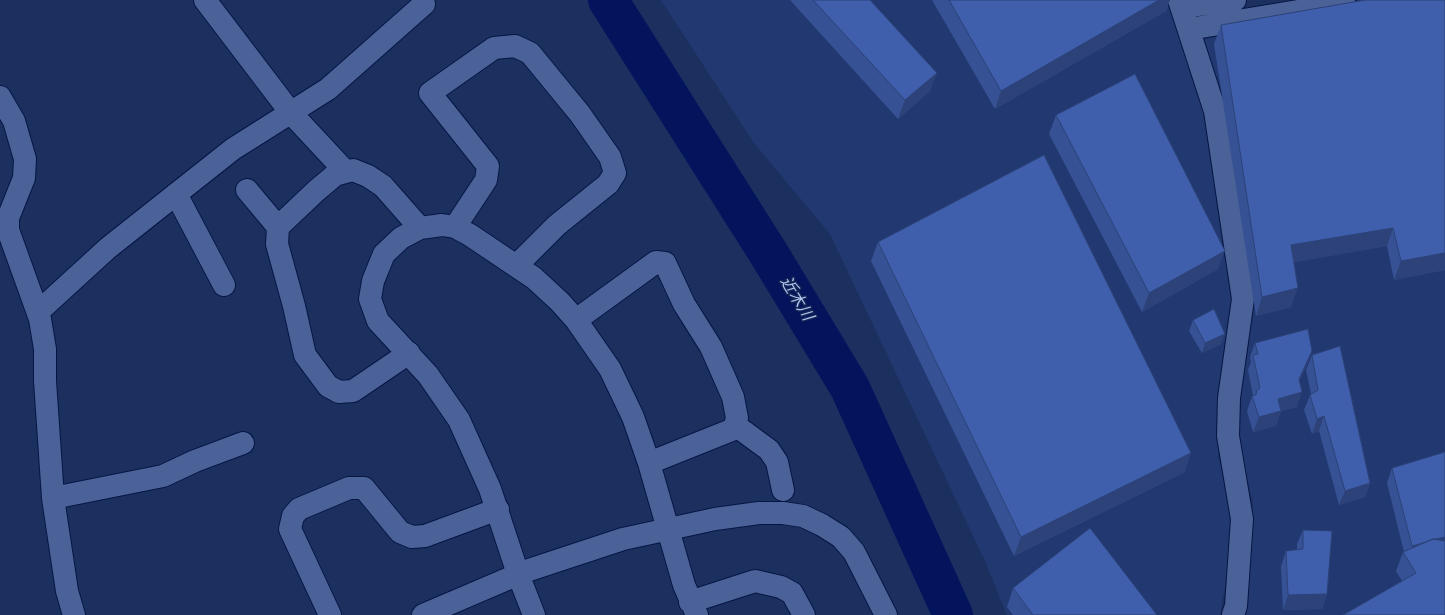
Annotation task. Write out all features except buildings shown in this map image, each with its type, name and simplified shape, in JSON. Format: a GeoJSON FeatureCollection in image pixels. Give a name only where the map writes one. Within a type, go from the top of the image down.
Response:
{"type":"FeatureCollection","features":[{"type":"Feature","properties":{"kind":"street"},"geometry":{"type":"LineString","coordinates":[[205,0],[291,113],[346,172]]}},
{"type":"Feature","properties":{"kind":"street"},"geometry":{"type":"LineString","coordinates":[[1233,615],[1236,606],[1242,519],[1228,436],[1229,398],[1243,299],[1215,111],[1181,4],[1234,0]]}},
{"type":"Feature","properties":{"kind":"street"},"geometry":{"type":"LineString","coordinates":[[1189,29],[1341,4],[1344,0]]}},
{"type":"Feature","properties":{"kind":"street"},"geometry":{"type":"LineString","coordinates":[[38,312],[108,248],[233,150],[328,89],[424,4]]}},
{"type":"Feature","properties":{"kind":"street"},"geometry":{"type":"LineString","coordinates":[[455,227],[486,180],[488,166],[430,93],[494,48],[515,46],[530,53],[580,114],[610,157],[615,173],[608,184],[558,225],[516,266]]}},
{"type":"Feature","properties":{"kind":"street"},"geometry":{"type":"LineString","coordinates":[[0,98],[14,121],[25,159],[24,178],[8,218],[8,230],[38,312],[45,349],[45,381],[53,498],[67,591],[74,615]]}},
{"type":"Feature","properties":{"kind":"street"},"geometry":{"type":"LineString","coordinates":[[409,353],[353,391],[339,392],[328,386],[305,355],[294,306],[276,244],[278,227],[335,175],[353,170],[368,176],[383,186],[420,228]]}},
{"type":"Feature","properties":{"kind":"street"},"geometry":{"type":"LineString","coordinates":[[247,190],[278,227]]}},
{"type":"Feature","properties":{"kind":"street"},"geometry":{"type":"LineString","coordinates":[[176,194],[224,285]]}},
{"type":"Feature","properties":{"kind":"street"},"geometry":{"type":"LineString","coordinates":[[534,615],[518,574],[498,510],[459,420],[428,375],[409,353],[390,336],[378,321],[370,299],[373,281],[384,254],[401,238],[420,228],[442,225],[455,227],[476,238],[516,266],[550,293],[576,320],[610,369],[633,417],[649,462],[693,608],[755,581],[781,586],[792,594],[804,615]]}},
{"type":"Feature","properties":{"kind":"street"},"geometry":{"type":"LineString","coordinates":[[576,320],[656,262],[665,263],[681,297],[720,366],[732,397],[737,418],[734,429],[649,462]]}},
{"type":"Feature","properties":{"kind":"street"},"geometry":{"type":"LineString","coordinates":[[735,425],[769,450],[777,462],[783,490]]}},
{"type":"Feature","properties":{"kind":"street"},"geometry":{"type":"LineString","coordinates":[[53,498],[163,476],[195,461],[243,443]]}},
{"type":"Feature","properties":{"kind":"street"},"geometry":{"type":"LineString","coordinates":[[330,615],[290,529],[292,516],[299,509],[349,488],[364,488],[400,532],[412,537],[425,536],[498,510]]}},
{"type":"Feature","properties":{"kind":"street"},"geometry":{"type":"LineString","coordinates":[[423,615],[518,574],[623,539],[715,519],[759,513],[783,513],[803,516],[822,525],[841,537],[854,552],[886,615]]}},
{"type":"Feature","properties":{"kind":"shaded area"},"geometry":{"type":"Polygon","coordinates":[[[661,0],[1169,0],[1208,119],[1233,292],[1218,456],[1232,506],[1229,563],[1220,615],[1007,615],[985,561],[830,234],[754,143],[661,0]]]}},
{"type":"Feature","properties":{"kind":"shaded area"},"geometry":{"type":"Polygon","coordinates":[[[1445,0],[1445,615],[1242,615],[1253,502],[1239,456],[1239,406],[1224,125],[1204,39],[1445,0]]]}},
{"type":"Feature","properties":{"kind":"waterway","name":"近木川"},"geometry":{"type":"LineString","coordinates":[[608,0],[769,254],[850,388],[953,615]]}}]}
